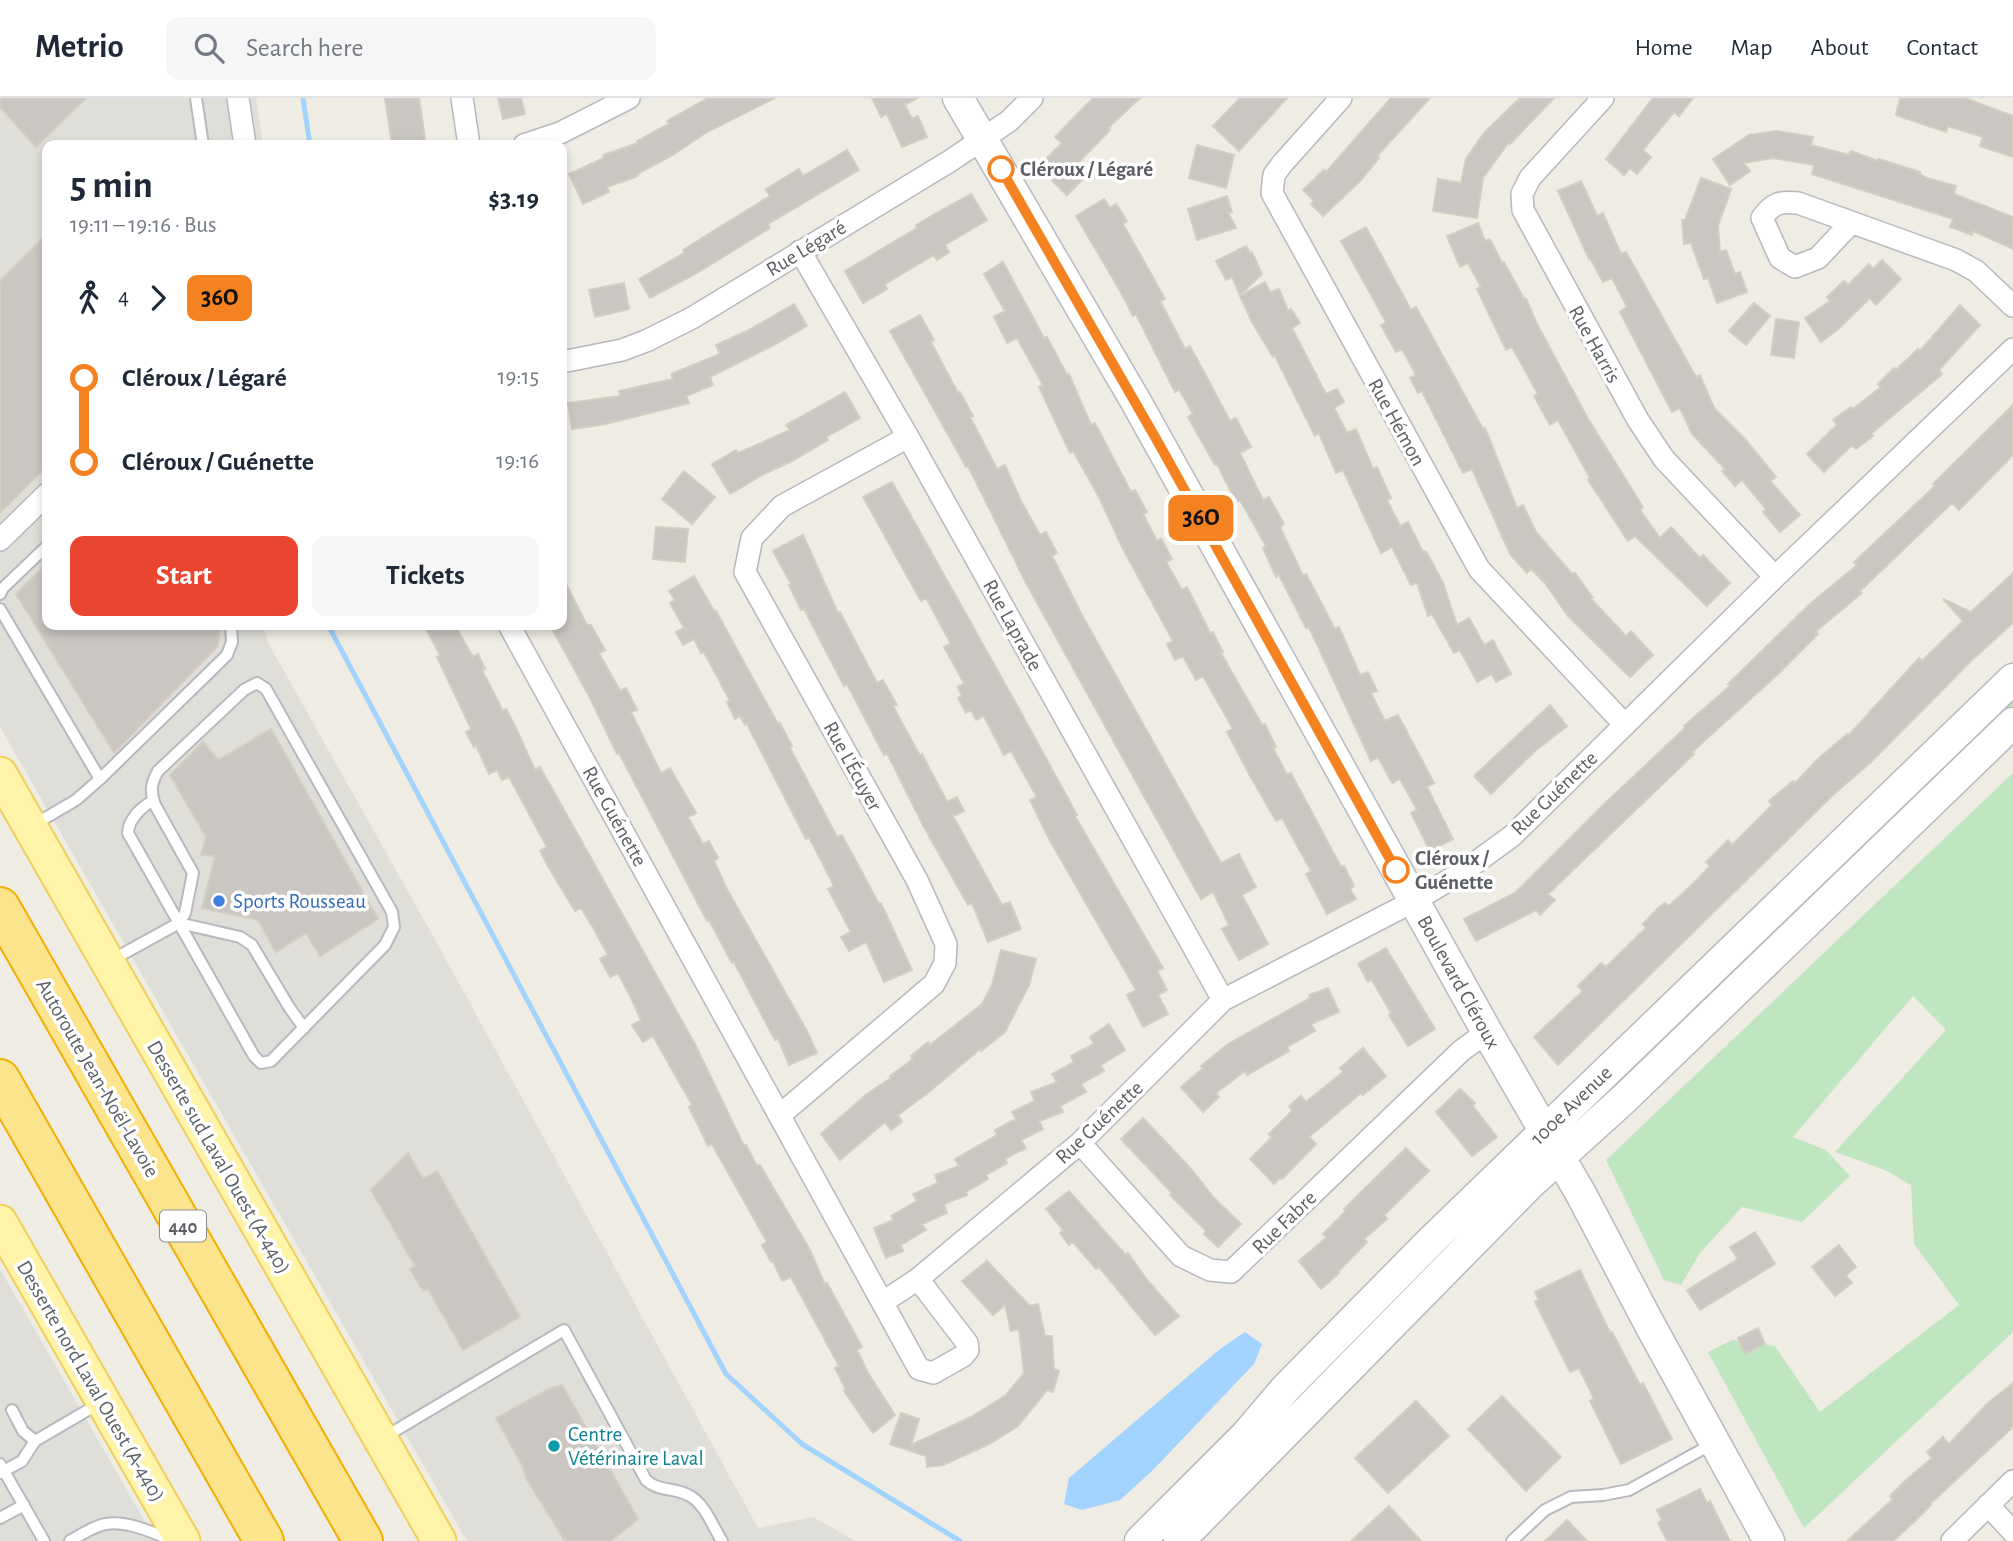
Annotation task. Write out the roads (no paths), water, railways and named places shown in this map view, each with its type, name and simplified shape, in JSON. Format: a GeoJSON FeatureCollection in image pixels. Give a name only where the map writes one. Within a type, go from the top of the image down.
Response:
{"type":"FeatureCollection","features":[{"type":"Feature","properties":{"kind":"highway"},"geometry":{"type":"LineString","coordinates":[[0,880],[72,1032]]}},
{"type":"Feature","properties":{"kind":"highway","name":"Autoroute Jean-Noël-Lavoie"},"geometry":{"type":"LineString","coordinates":[[0,906],[363,1541]]}},
{"type":"Feature","properties":{"kind":"highway"},"geometry":{"type":"LineString","coordinates":[[0,1079],[264,1541]]}},
{"type":"Feature","properties":{"kind":"main road","name":"Desserte sud Laval Ouest (A-440)"},"geometry":{"type":"LineString","coordinates":[[0,774],[439,1541]]}},
{"type":"Feature","properties":{"kind":"main road","name":"Desserte nord Laval Ouest (A-440)"},"geometry":{"type":"LineString","coordinates":[[3,1235],[183,1541]]}},
{"type":"Feature","properties":{"kind":"street"},"geometry":{"type":"LineString","coordinates":[[238,98],[244,140]]}},
{"type":"Feature","properties":{"kind":"street"},"geometry":{"type":"LineString","coordinates":[[462,98],[468,140]]}},
{"type":"Feature","properties":{"kind":"street"},"geometry":{"type":"LineString","coordinates":[[539,140],[561,133],[629,98]]}},
{"type":"Feature","properties":{"kind":"street","name":"Boulevard Cléroux"},"geometry":{"type":"LineString","coordinates":[[957,98],[1148,424],[1560,1158],[1769,1541]]}},
{"type":"Feature","properties":{"kind":"street","name":"Rue Légaré"},"geometry":{"type":"LineString","coordinates":[[567,361],[601,356],[646,341],[692,318],[950,161],[1009,121],[1032,98]]}},
{"type":"Feature","properties":{"kind":"street","name":"Rue Hémon"},"geometry":{"type":"LineString","coordinates":[[1341,98],[1274,175],[1272,193],[1479,569],[1625,725]]}},
{"type":"Feature","properties":{"kind":"street","name":"Rue Harris"},"geometry":{"type":"LineString","coordinates":[[1603,98],[1530,178],[1522,194],[1522,209],[1624,396],[1664,459],[1774,577]]}},
{"type":"Feature","properties":{"kind":"street"},"geometry":{"type":"LineString","coordinates":[[1851,223],[1956,260],[1976,271],[2013,306]]}},
{"type":"Feature","properties":{"kind":"street","name":"Rue Laprade"},"geometry":{"type":"LineString","coordinates":[[800,251],[908,437],[1223,1000]]}},
{"type":"Feature","properties":{"kind":"street","name":"Rue Guénette"},"geometry":{"type":"LineString","coordinates":[[883,1302],[918,1279],[1080,1143],[1223,1000],[1414,901],[1464,871],[1512,836],[1774,577],[2013,349]]}},
{"type":"Feature","properties":{"kind":"street","name":"Rue L'Écuyer"},"geometry":{"type":"LineString","coordinates":[[780,1115],[934,984],[945,963],[946,944],[917,880],[745,572],[752,538],[782,506],[908,437]]}},
{"type":"Feature","properties":{"kind":"street"},"geometry":{"type":"LineString","coordinates":[[0,540],[42,499]]}},
{"type":"Feature","properties":{"kind":"street","name":"Rue Guénette"},"geometry":{"type":"LineString","coordinates":[[512,630],[919,1369],[933,1373],[962,1356],[968,1350],[967,1343],[918,1279]]}},
{"type":"Feature","properties":{"kind":"street","name":"100e Avenue"},"geometry":{"type":"LineString","coordinates":[[1140,1541],[1245,1436],[1286,1388],[1544,1130],[2013,679]]}},
{"type":"Feature","properties":{"kind":"street","name":"100e Avenue"},"geometry":{"type":"LineString","coordinates":[[1179,1541],[1452,1261],[2013,723]]}},
{"type":"Feature","properties":{"kind":"street","name":"Rue Fabre"},"geometry":{"type":"LineString","coordinates":[[1080,1143],[1181,1256],[1210,1270],[1231,1272],[1461,1051],[1487,1032]]}},
{"type":"Feature","properties":{"kind":"street"},"geometry":{"type":"LineString","coordinates":[[1952,1541],[2013,1481]]}},
{"type":"Feature","properties":{"kind":"street"},"geometry":{"type":"LineString","coordinates":[[1988,1505],[2013,1532]]}},
{"type":"Feature","properties":{"kind":"lane"},"geometry":{"type":"LineString","coordinates":[[196,98],[202,140]]}},
{"type":"Feature","properties":{"kind":"lane"},"geometry":{"type":"LineString","coordinates":[[0,594],[42,551]]}},
{"type":"Feature","properties":{"kind":"lane"},"geometry":{"type":"LineString","coordinates":[[0,609],[100,779]]}},
{"type":"Feature","properties":{"kind":"lane"},"geometry":{"type":"LineString","coordinates":[[31,827],[76,800],[100,779],[227,655],[232,642],[231,630]]}},
{"type":"Feature","properties":{"kind":"lane"},"geometry":{"type":"LineString","coordinates":[[108,963],[179,923],[185,913],[194,873],[153,801],[152,783],[163,766],[248,687],[257,683],[266,689],[392,912],[395,921],[392,933],[385,945],[271,1060],[265,1063],[257,1060],[179,923],[128,833],[130,823],[142,808],[153,801]]}},
{"type":"Feature","properties":{"kind":"lane"},"geometry":{"type":"LineString","coordinates":[[179,923],[240,937],[252,944],[304,1028]]}},
{"type":"Feature","properties":{"kind":"lane"},"geometry":{"type":"LineString","coordinates":[[380,1440],[564,1330],[646,1480],[659,1489],[690,1495],[704,1510],[722,1541]]}},
{"type":"Feature","properties":{"kind":"lane"},"geometry":{"type":"LineString","coordinates":[[44,1541],[2,1469],[22,1461],[35,1441],[102,1401]]}},
{"type":"Feature","properties":{"kind":"lane"},"geometry":{"type":"LineString","coordinates":[[12,1410],[23,1431],[35,1441]]}},
{"type":"Feature","properties":{"kind":"lane"},"geometry":{"type":"LineString","coordinates":[[1512,1541],[1545,1510],[1571,1497],[1629,1490],[1714,1443]]}},
{"type":"Feature","properties":{"kind":"lane"},"geometry":{"type":"LineString","coordinates":[[0,1518],[24,1505]]}},
{"type":"Feature","properties":{"kind":"lane"},"geometry":{"type":"LineString","coordinates":[[70,1541],[96,1526],[114,1523],[176,1541]]}},
{"type":"Feature","properties":{"kind":"water"},"geometry":{"type":"Polygon","coordinates":[[[1245,1332],[1262,1344],[1254,1364],[1152,1471],[1120,1500],[1082,1510],[1064,1504],[1069,1478],[1220,1349],[1245,1332]]]}},
{"type":"Feature","properties":{"kind":"waterway"},"geometry":{"type":"LineString","coordinates":[[303,98],[309,140]]}},
{"type":"Feature","properties":{"kind":"waterway"},"geometry":{"type":"LineString","coordinates":[[331,630],[726,1374],[802,1444],[960,1541]]}},
{"type":"Feature","properties":{"kind":"place","name":"Cléroux / Légaré"},"geometry":{"type":"Point","coordinates":[1001,169]}},
{"type":"Feature","properties":{"kind":"place","name":"Cléroux / Guénette"},"geometry":{"type":"Point","coordinates":[1396,870]}},
{"type":"Feature","properties":{"kind":"place","name":"Sports Rousseau"},"geometry":{"type":"Point","coordinates":[219,901]}},
{"type":"Feature","properties":{"kind":"place","name":"Centre Vétérinaire Laval"},"geometry":{"type":"Point","coordinates":[554,1446]}}]}
